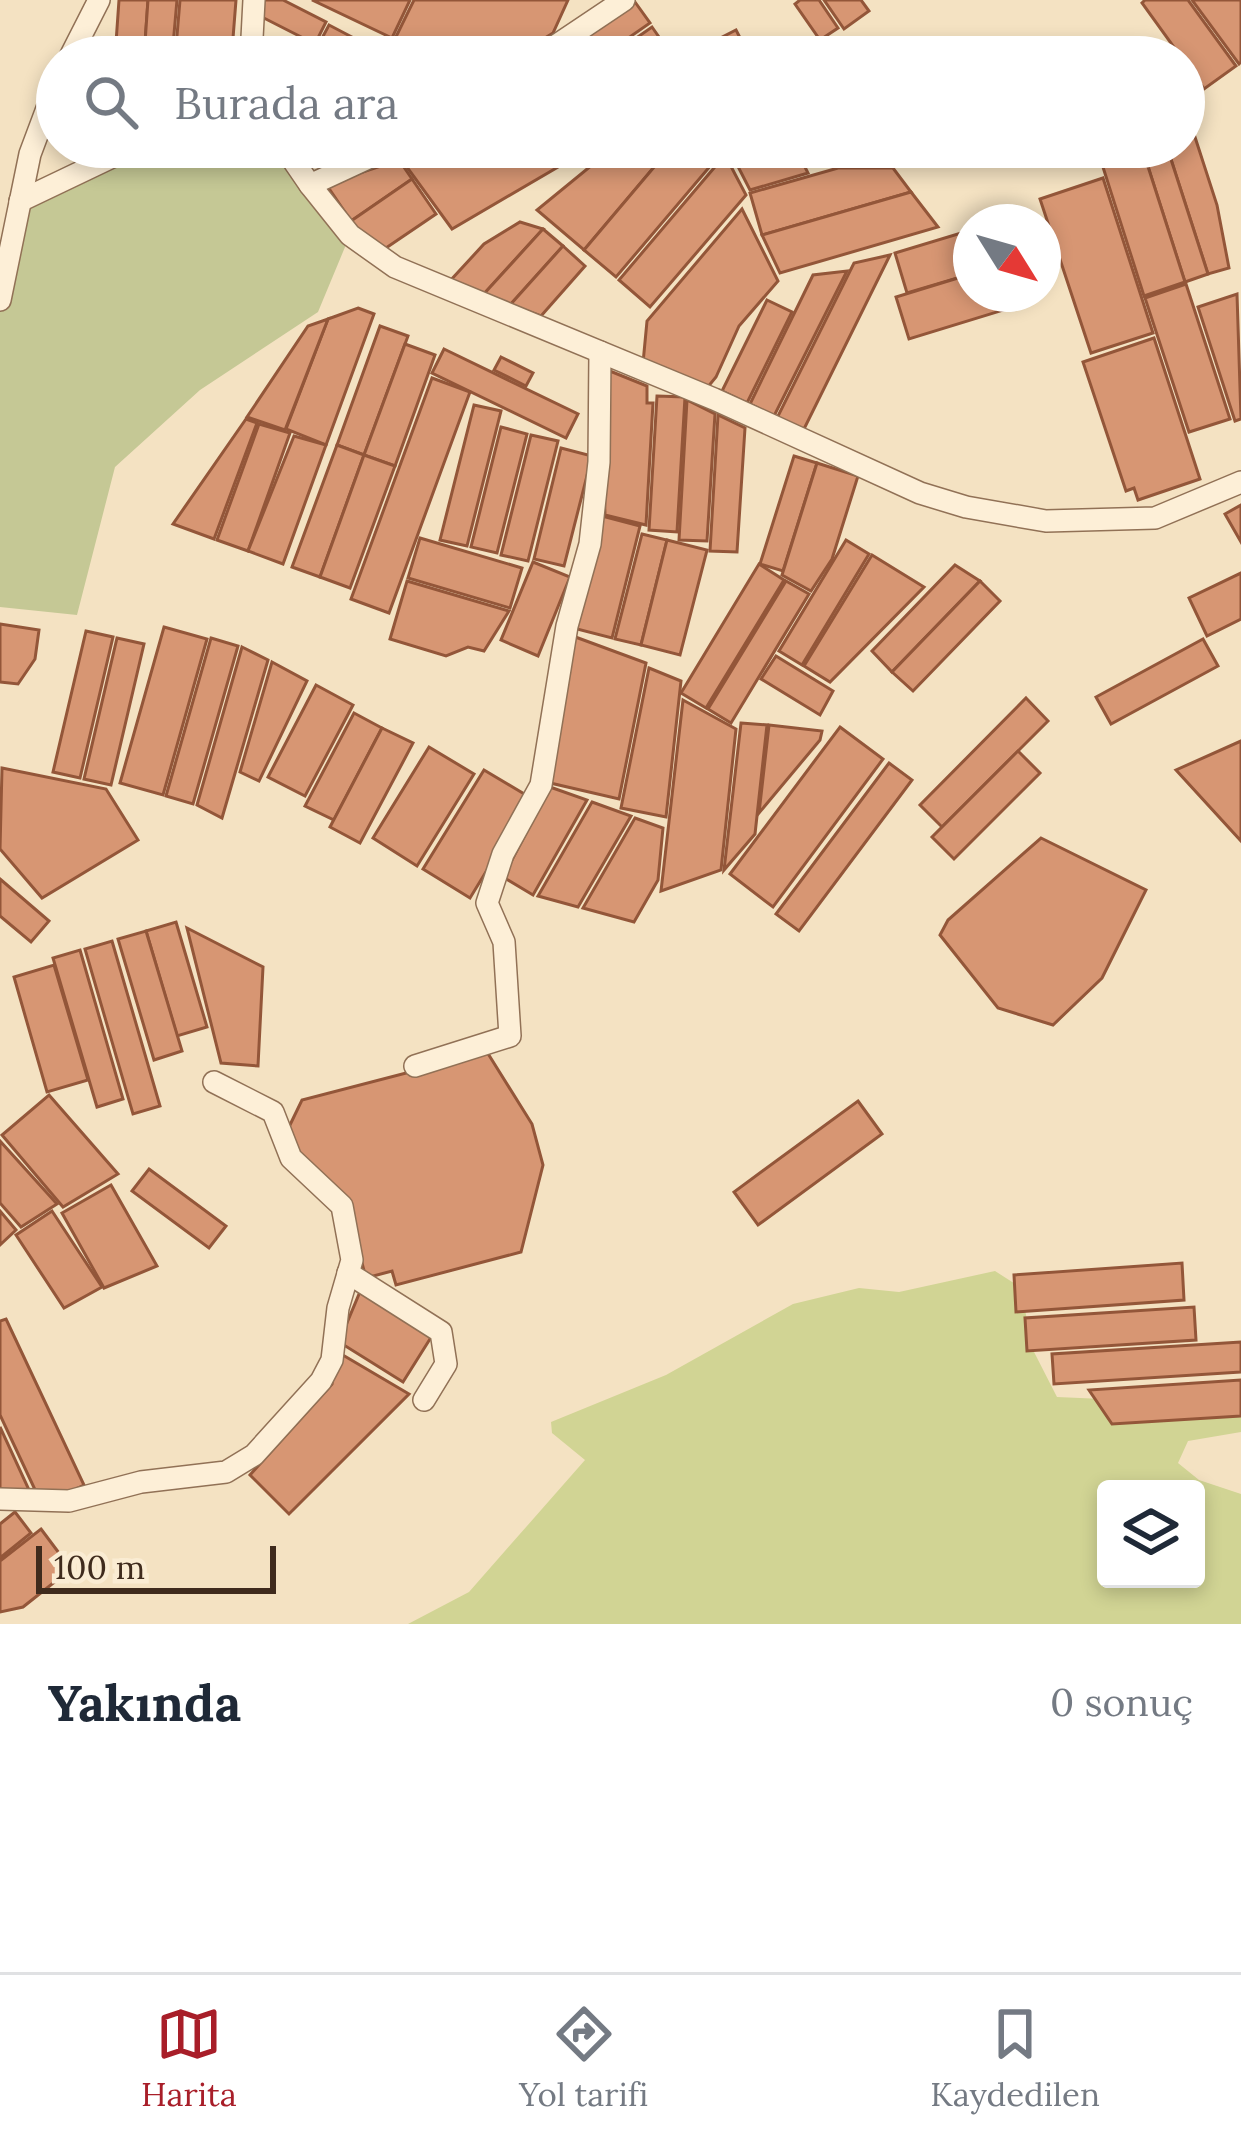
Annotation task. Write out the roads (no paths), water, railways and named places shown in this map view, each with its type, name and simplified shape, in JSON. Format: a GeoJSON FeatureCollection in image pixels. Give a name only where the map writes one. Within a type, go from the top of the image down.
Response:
{"type":"FeatureCollection","features":[{"type":"Feature","properties":{"kind":"street"},"geometry":{"type":"LineString","coordinates":[[81,36],[99,0]]}},
{"type":"Feature","properties":{"kind":"street"},"geometry":{"type":"LineString","coordinates":[[252,36],[254,0]]}},
{"type":"Feature","properties":{"kind":"street"},"geometry":{"type":"LineString","coordinates":[[570,36],[624,0]]}},
{"type":"Feature","properties":{"kind":"street"},"geometry":{"type":"LineString","coordinates":[[0,300],[36,150]]}},
{"type":"Feature","properties":{"kind":"street"},"geometry":{"type":"LineString","coordinates":[[20,201],[89,168]]}},
{"type":"Feature","properties":{"kind":"street"},"geometry":{"type":"LineString","coordinates":[[299,168],[350,235],[395,268],[920,493],[1046,521],[1155,518],[1241,482]]}},
{"type":"Feature","properties":{"kind":"street"},"geometry":{"type":"LineString","coordinates":[[310,184],[345,168]]}},
{"type":"Feature","properties":{"kind":"street"},"geometry":{"type":"LineString","coordinates":[[415,1066],[510,1036],[504,942],[488,903],[503,854],[541,785],[567,626],[590,544],[600,352]]}},
{"type":"Feature","properties":{"kind":"street"},"geometry":{"type":"LineString","coordinates":[[0,1499],[69,1501],[141,1482],[226,1472],[244,1463],[321,1381],[332,1360],[352,1260],[342,1206],[291,1158],[272,1112],[214,1082]]}},
{"type":"Feature","properties":{"kind":"street"},"geometry":{"type":"LineString","coordinates":[[348,1273],[441,1332],[446,1364],[424,1400]]}}]}
